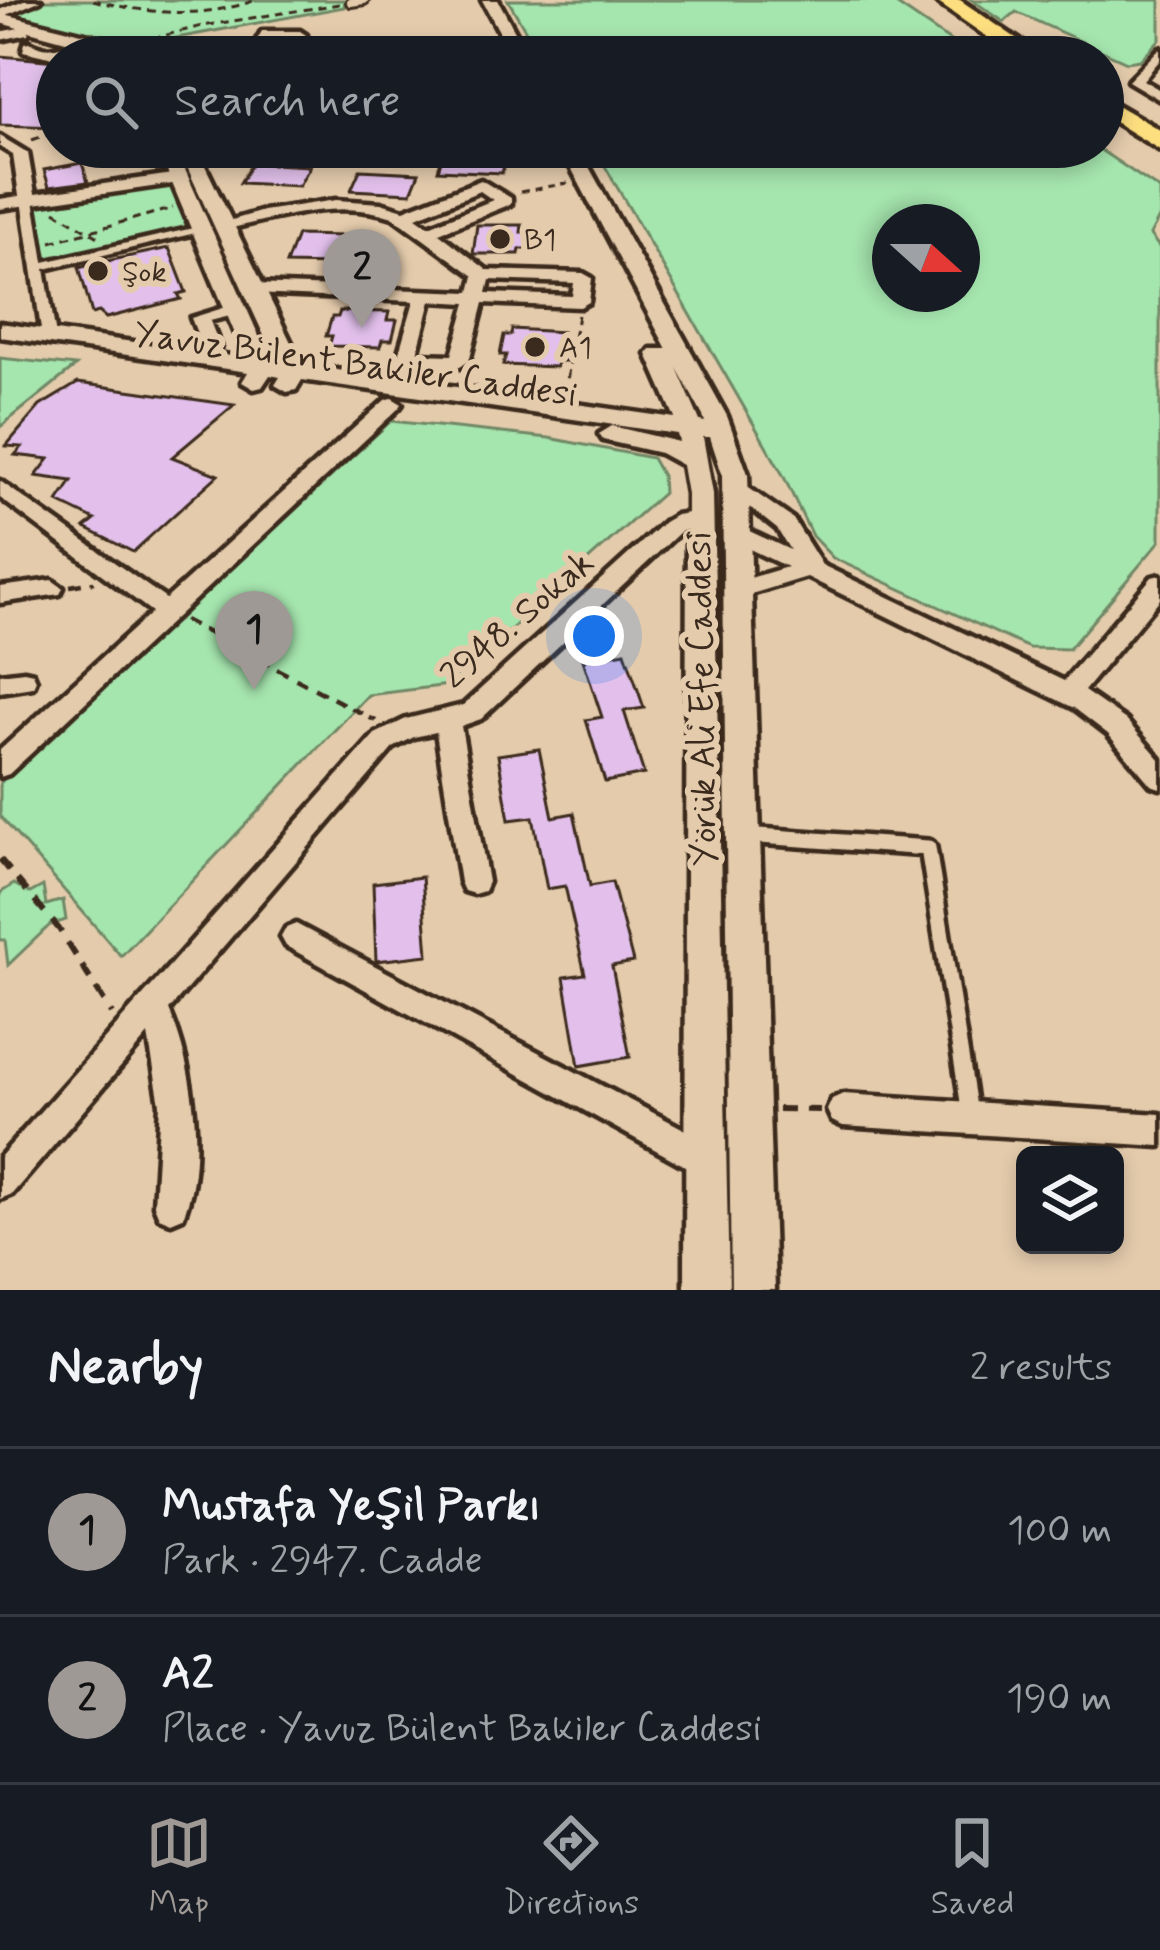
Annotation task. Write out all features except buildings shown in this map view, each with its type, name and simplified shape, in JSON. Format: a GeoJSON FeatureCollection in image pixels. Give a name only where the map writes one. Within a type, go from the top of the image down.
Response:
{"type":"FeatureCollection","features":[{"type":"Feature","properties":{"kind":"highway"},"geometry":{"type":"LineString","coordinates":[[937,6],[973,36]]}},
{"type":"Feature","properties":{"kind":"highway"},"geometry":{"type":"LineString","coordinates":[[937,6],[993,36]]}},
{"type":"Feature","properties":{"kind":"highway"},"geometry":{"type":"LineString","coordinates":[[1124,118],[1160,142]]}},
{"type":"Feature","properties":{"kind":"highway"},"geometry":{"type":"LineString","coordinates":[[1124,141],[1160,164]]}},
{"type":"Feature","properties":{"kind":"street"},"geometry":{"type":"LineString","coordinates":[[0,19],[35,0]]}},
{"type":"Feature","properties":{"kind":"street"},"geometry":{"type":"LineString","coordinates":[[472,0],[491,36]]}},
{"type":"Feature","properties":{"kind":"street"},"geometry":{"type":"LineString","coordinates":[[490,0],[510,36]]}},
{"type":"Feature","properties":{"kind":"street"},"geometry":{"type":"LineString","coordinates":[[0,19],[27,38]]}},
{"type":"Feature","properties":{"kind":"street"},"geometry":{"type":"LineString","coordinates":[[0,19],[61,36]]}},
{"type":"Feature","properties":{"kind":"street"},"geometry":{"type":"LineString","coordinates":[[0,36],[36,39]]}},
{"type":"Feature","properties":{"kind":"street"},"geometry":{"type":"LineString","coordinates":[[266,36],[300,36]]}},
{"type":"Feature","properties":{"kind":"street"},"geometry":{"type":"LineString","coordinates":[[1160,52],[1135,81],[1160,96]]}},
{"type":"Feature","properties":{"kind":"street"},"geometry":{"type":"LineString","coordinates":[[8,143],[28,200],[49,336]]}},
{"type":"Feature","properties":{"kind":"street"},"geometry":{"type":"LineString","coordinates":[[175,168],[190,205],[254,289],[289,382]]}},
{"type":"Feature","properties":{"kind":"street"},"geometry":{"type":"LineString","coordinates":[[193,168],[257,377]]}},
{"type":"Feature","properties":{"kind":"street","name":"Yörük Ali Efe Caddesi"},"geometry":{"type":"LineString","coordinates":[[561,168],[667,369],[697,462],[706,1290]]}},
{"type":"Feature","properties":{"kind":"street","name":"Yörük Ali Efe Caddesi"},"geometry":{"type":"LineString","coordinates":[[580,168],[728,447],[736,486],[753,1290]]}},
{"type":"Feature","properties":{"kind":"street"},"geometry":{"type":"LineString","coordinates":[[0,204],[179,178]]}},
{"type":"Feature","properties":{"kind":"street"},"geometry":{"type":"LineString","coordinates":[[402,217],[481,185],[505,201],[425,233]]}},
{"type":"Feature","properties":{"kind":"street"},"geometry":{"type":"LineString","coordinates":[[38,267],[249,220],[355,222],[360,208],[402,217],[483,275],[583,278],[580,302],[254,289]]}},
{"type":"Feature","properties":{"kind":"street"},"geometry":{"type":"LineString","coordinates":[[424,296],[406,359],[448,364],[464,357],[483,275]]}},
{"type":"Feature","properties":{"kind":"street"},"geometry":{"type":"LineString","coordinates":[[212,347],[200,318],[236,309]]}},
{"type":"Feature","properties":{"kind":"street","name":"Yavuz Bülent Bakiler Caddesi"},"geometry":{"type":"LineString","coordinates":[[0,330],[289,382],[689,426]]}},
{"type":"Feature","properties":{"kind":"street","name":"Yavuz Bülent Bakiler Caddesi"},"geometry":{"type":"LineString","coordinates":[[0,350],[257,377]]}},
{"type":"Feature","properties":{"kind":"street"},"geometry":{"type":"LineString","coordinates":[[0,766],[397,396]]}},
{"type":"Feature","properties":{"kind":"street","name":"Yavuz Bülent Bakiler Caddesi"},"geometry":{"type":"LineString","coordinates":[[397,396],[634,438],[676,449],[697,462]]}},
{"type":"Feature","properties":{"kind":"street"},"geometry":{"type":"LineString","coordinates":[[689,426],[713,433],[728,447]]}},
{"type":"Feature","properties":{"kind":"street"},"geometry":{"type":"LineString","coordinates":[[736,486],[784,524],[812,568]]}},
{"type":"Feature","properties":{"kind":"street"},"geometry":{"type":"LineString","coordinates":[[0,488],[167,611]]}},
{"type":"Feature","properties":{"kind":"street"},"geometry":{"type":"LineString","coordinates":[[700,518],[1067,693],[1117,727],[1160,777]]}},
{"type":"Feature","properties":{"kind":"street","name":"2948. Sokak"},"geometry":{"type":"LineString","coordinates":[[397,732],[421,721],[447,721],[472,712],[675,524],[700,518]]}},
{"type":"Feature","properties":{"kind":"street"},"geometry":{"type":"LineString","coordinates":[[738,590],[812,568]]}},
{"type":"Feature","properties":{"kind":"street"},"geometry":{"type":"LineString","coordinates":[[1067,693],[1160,583]]}},
{"type":"Feature","properties":{"kind":"street"},"geometry":{"type":"LineString","coordinates":[[0,595],[52,588]]}},
{"type":"Feature","properties":{"kind":"street"},"geometry":{"type":"LineString","coordinates":[[447,721],[475,882]]}},
{"type":"Feature","properties":{"kind":"street"},"geometry":{"type":"LineString","coordinates":[[0,1182],[378,747],[397,732]]}},
{"type":"Feature","properties":{"kind":"street"},"geometry":{"type":"LineString","coordinates":[[296,938],[706,1159]]}},
{"type":"Feature","properties":{"kind":"street"},"geometry":{"type":"LineString","coordinates":[[152,1006],[169,1049],[176,1104],[171,1205]]}},
{"type":"Feature","properties":{"kind":"street"},"geometry":{"type":"LineString","coordinates":[[843,1110],[1160,1130]]}},
{"type":"Feature","properties":{"kind":"lane"},"geometry":{"type":"LineString","coordinates":[[351,2],[364,0]]}},
{"type":"Feature","properties":{"kind":"lane"},"geometry":{"type":"LineString","coordinates":[[740,835],[928,848],[970,1115]]}},
{"type":"Feature","properties":{"kind":"path"},"geometry":{"type":"LineString","coordinates":[[93,0],[149,12],[181,13],[256,0]]}},
{"type":"Feature","properties":{"kind":"path"},"geometry":{"type":"LineString","coordinates":[[193,36],[301,7],[351,2]]}},
{"type":"Feature","properties":{"kind":"path"},"geometry":{"type":"LineString","coordinates":[[497,196],[569,182]]}},
{"type":"Feature","properties":{"kind":"path"},"geometry":{"type":"LineString","coordinates":[[35,248],[190,205]]}},
{"type":"Feature","properties":{"kind":"path"},"geometry":{"type":"LineString","coordinates":[[50,208],[120,249]]}},
{"type":"Feature","properties":{"kind":"path"},"geometry":{"type":"LineString","coordinates":[[562,410],[580,302]]}},
{"type":"Feature","properties":{"kind":"path"},"geometry":{"type":"LineString","coordinates":[[52,588],[117,574]]}},
{"type":"Feature","properties":{"kind":"path"},"geometry":{"type":"LineString","coordinates":[[167,611],[397,732]]}},
{"type":"Feature","properties":{"kind":"path"},"geometry":{"type":"LineString","coordinates":[[0,859],[83,962],[124,1037]]}},
{"type":"Feature","properties":{"kind":"path"},"geometry":{"type":"LineString","coordinates":[[748,1109],[843,1110]]}},
{"type":"Feature","properties":{"kind":"green space"},"geometry":{"type":"Polygon","coordinates":[[[43,0],[345,0],[344,7],[187,36],[87,36],[9,15],[43,0]]]}},
{"type":"Feature","properties":{"kind":"green space"},"geometry":{"type":"Polygon","coordinates":[[[508,0],[890,0],[943,36],[529,36],[508,0]]]}},
{"type":"Feature","properties":{"kind":"green space"},"geometry":{"type":"Polygon","coordinates":[[[972,0],[1160,0],[1160,39],[1140,60],[1127,62],[1124,36],[1069,36],[1016,12],[1004,22],[972,0]]]}},
{"type":"Feature","properties":{"kind":"green space"},"geometry":{"type":"Polygon","coordinates":[[[1124,166],[1160,190],[1160,216],[1150,235],[1160,248],[1160,541],[1069,649],[1029,648],[833,558],[812,536],[783,475],[606,168],[1124,166]]]}},
{"type":"Feature","properties":{"kind":"green space"},"geometry":{"type":"Polygon","coordinates":[[[179,178],[202,230],[38,267],[28,200],[179,178]]]}},
{"type":"Feature","properties":{"kind":"green space"},"geometry":{"type":"Polygon","coordinates":[[[0,358],[76,366],[0,427],[0,358]]]}},
{"type":"Feature","properties":{"kind":"green space"},"geometry":{"type":"Polygon","coordinates":[[[391,421],[549,438],[652,458],[662,476],[663,493],[449,685],[368,695],[121,956],[0,816],[0,783],[391,421]]]}},
{"type":"Feature","properties":{"kind":"green space"},"geometry":{"type":"Polygon","coordinates":[[[14,884],[30,893],[43,886],[46,905],[63,900],[66,920],[50,925],[8,965],[5,940],[0,940],[0,893],[14,884]]]}},
{"type":"Feature","properties":{"kind":"place","name":"B1"},"geometry":{"type":"Point","coordinates":[500,239]}},
{"type":"Feature","properties":{"kind":"place","name":"Şok"},"geometry":{"type":"Point","coordinates":[98,271]}},
{"type":"Feature","properties":{"kind":"place","name":"A2"},"geometry":{"type":"Point","coordinates":[362,328]}},
{"type":"Feature","properties":{"kind":"place","name":"A1"},"geometry":{"type":"Point","coordinates":[535,347]}},
{"type":"Feature","properties":{"kind":"place","name":"Mustafa Yeşil Parkı"},"geometry":{"type":"Point","coordinates":[254,690]}}]}
